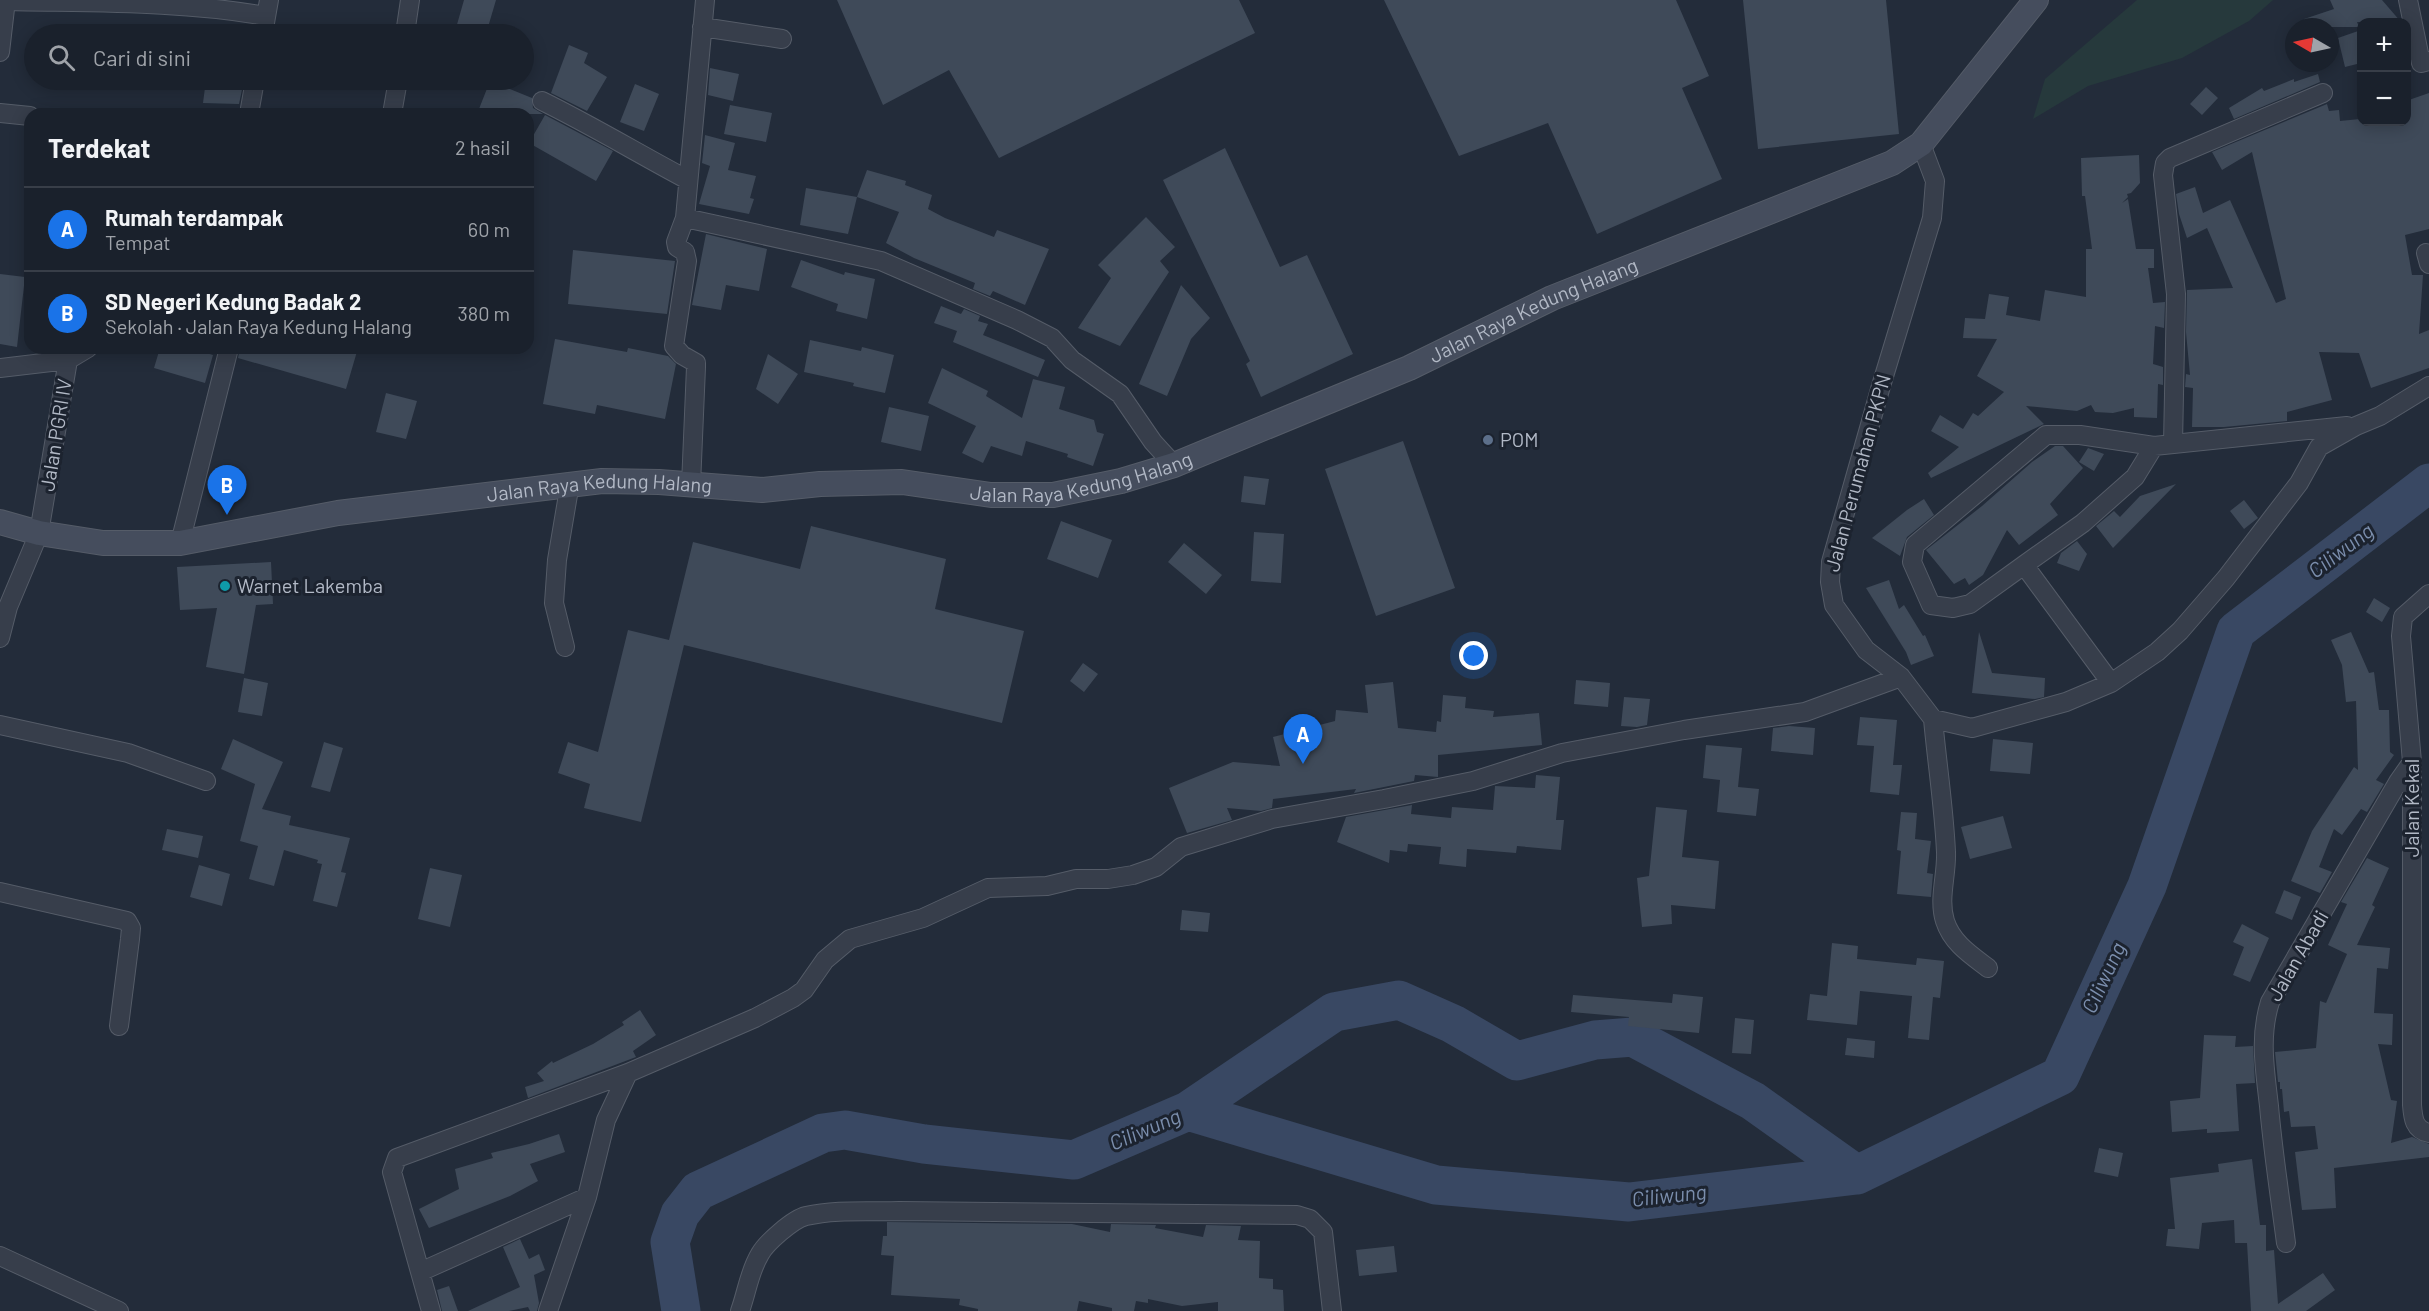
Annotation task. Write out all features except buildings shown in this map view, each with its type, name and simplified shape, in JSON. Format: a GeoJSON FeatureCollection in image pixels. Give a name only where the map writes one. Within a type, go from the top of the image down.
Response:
{"type":"FeatureCollection","features":[{"type":"Feature","properties":{"kind":"main road","name":"Jalan Raya Kedung Halang"},"geometry":{"type":"LineString","coordinates":[[0,522],[39,533],[103,543],[180,543],[338,513],[570,483],[631,480],[762,490],[820,484],[902,482],[991,495],[1053,495],[1121,481],[1174,465],[1409,368],[1552,298],[1892,163],[1921,144],[2036,0]]}},
{"type":"Feature","properties":{"kind":"street"},"geometry":{"type":"LineString","coordinates":[[0,51],[6,0],[218,4],[268,8],[265,24]]}},
{"type":"Feature","properties":{"kind":"street"},"geometry":{"type":"LineString","coordinates":[[406,24],[410,0]]}},
{"type":"Feature","properties":{"kind":"street"},"geometry":{"type":"LineString","coordinates":[[691,485],[696,363],[682,355],[674,346],[687,261],[685,252],[677,247],[675,242],[685,218],[705,0]]}},
{"type":"Feature","properties":{"kind":"street"},"geometry":{"type":"LineString","coordinates":[[2408,0],[2419,63]]}},
{"type":"Feature","properties":{"kind":"street"},"geometry":{"type":"LineString","coordinates":[[702,27],[782,39]]}},
{"type":"Feature","properties":{"kind":"street"},"geometry":{"type":"LineString","coordinates":[[250,108],[253,90]]}},
{"type":"Feature","properties":{"kind":"street"},"geometry":{"type":"LineString","coordinates":[[393,108],[396,90]]}},
{"type":"Feature","properties":{"kind":"street"},"geometry":{"type":"LineString","coordinates":[[2173,444],[2176,294],[2163,168],[2170,158],[2323,93]]}},
{"type":"Feature","properties":{"kind":"street"},"geometry":{"type":"LineString","coordinates":[[542,101],[582,120],[622,146],[688,180]]}},
{"type":"Feature","properties":{"kind":"street"},"geometry":{"type":"LineString","coordinates":[[0,113],[24,115]]}},
{"type":"Feature","properties":{"kind":"street","name":"Jalan Perumahan PKPN"},"geometry":{"type":"LineString","coordinates":[[1921,144],[1935,181],[1932,218],[1831,562],[1830,582],[1834,605],[1866,651],[1901,677],[1933,719]]}},
{"type":"Feature","properties":{"kind":"street"},"geometry":{"type":"LineString","coordinates":[[685,218],[881,261],[1017,320],[1052,338],[1072,360],[1120,394],[1153,442],[1174,465]]}},
{"type":"Feature","properties":{"kind":"street","name":"Jalan PGRI IV"},"geometry":{"type":"LineString","coordinates":[[0,638],[8,607],[39,533],[68,360],[78,354]]}},
{"type":"Feature","properties":{"kind":"street"},"geometry":{"type":"LineString","coordinates":[[180,543],[227,354]]}},
{"type":"Feature","properties":{"kind":"street"},"geometry":{"type":"LineString","coordinates":[[0,368],[68,360]]}},
{"type":"Feature","properties":{"kind":"street"},"geometry":{"type":"LineString","coordinates":[[1988,968],[1963,950],[1952,936],[1945,921],[1943,907],[1946,853],[1933,719],[1972,728],[2066,702],[2111,683],[2157,652],[2180,632],[2226,578],[2299,483],[2319,447],[2356,426],[2380,416],[2429,386]]}},
{"type":"Feature","properties":{"kind":"street"},"geometry":{"type":"LineString","coordinates":[[2154,446],[2135,477],[2083,523],[1970,604],[1953,608],[1931,605],[1912,562],[1912,552],[1915,546],[2046,435],[2080,435],[2154,446],[2356,426]]}},
{"type":"Feature","properties":{"kind":"street"},"geometry":{"type":"LineString","coordinates":[[565,647],[554,603],[557,560],[570,483]]}},
{"type":"Feature","properties":{"kind":"street"},"geometry":{"type":"LineString","coordinates":[[2024,565],[2111,683]]}},
{"type":"Feature","properties":{"kind":"street","name":"Jalan Kekal"},"geometry":{"type":"LineString","coordinates":[[2429,594],[2403,616],[2401,625],[2421,761],[2412,1105],[2414,1121],[2422,1132],[2429,1133]]}},
{"type":"Feature","properties":{"kind":"street"},"geometry":{"type":"LineString","coordinates":[[431,1311],[392,1172],[397,1158],[628,1072],[755,1018],[793,998],[811,982],[825,960],[850,939],[923,918],[988,888],[1047,886],[1076,879],[1108,879],[1133,875],[1156,867],[1180,847],[1272,819],[1465,782],[1562,753],[1684,730],[1805,712],[1901,677]]}},
{"type":"Feature","properties":{"kind":"street"},"geometry":{"type":"LineString","coordinates":[[0,725],[128,753],[206,781]]}},
{"type":"Feature","properties":{"kind":"street","name":"Jalan Abadi"},"geometry":{"type":"LineString","coordinates":[[2286,1243],[2273,1151],[2264,1054],[2264,1021],[2270,1002],[2398,782],[2421,761]]}},
{"type":"Feature","properties":{"kind":"street"},"geometry":{"type":"LineString","coordinates":[[0,892],[127,921],[131,928],[119,1026]]}},
{"type":"Feature","properties":{"kind":"street"},"geometry":{"type":"LineString","coordinates":[[548,1311],[587,1197],[606,1120],[628,1072]]}},
{"type":"Feature","properties":{"kind":"street"},"geometry":{"type":"LineString","coordinates":[[420,1272],[587,1197]]}},
{"type":"Feature","properties":{"kind":"street"},"geometry":{"type":"LineString","coordinates":[[740,1311],[749,1276],[761,1252],[779,1233],[803,1217],[840,1212],[899,1211],[1297,1215],[1310,1220],[1323,1232],[1332,1311]]}},
{"type":"Feature","properties":{"kind":"street"},"geometry":{"type":"LineString","coordinates":[[0,1256],[113,1310]]}},
{"type":"Feature","properties":{"kind":"shaded area"},"geometry":{"type":"Polygon","coordinates":[[[2137,0],[2273,0],[2249,21],[2182,58],[2088,86],[2033,119],[2045,79],[2137,0]]]}},
{"type":"Feature","properties":{"kind":"waterway","name":"Ciliwung"},"geometry":{"type":"LineString","coordinates":[[681,1311],[670,1242],[680,1214],[698,1191],[823,1133],[845,1130],[924,1144],[1074,1160],[1188,1111],[1436,1185],[1629,1202],[1857,1175],[2060,1076],[2147,886],[2236,631],[2429,483]]}},
{"type":"Feature","properties":{"kind":"waterway"},"geometry":{"type":"LineString","coordinates":[[1188,1111],[1334,1012],[1399,1000],[1453,1024],[1517,1061],[1595,1040],[1633,1037],[1753,1101],[1857,1175]]}},
{"type":"Feature","properties":{"kind":"place","name":"POM"},"geometry":{"type":"Point","coordinates":[1488,440]}},
{"type":"Feature","properties":{"kind":"place","name":"SD Negeri Kedung Badak 2"},"geometry":{"type":"Point","coordinates":[227,515]}},
{"type":"Feature","properties":{"kind":"place","name":"Warnet Lakemba"},"geometry":{"type":"Point","coordinates":[225,586]}},
{"type":"Feature","properties":{"kind":"place","name":"Rumah terdampak"},"geometry":{"type":"Point","coordinates":[1303,764]}}]}
